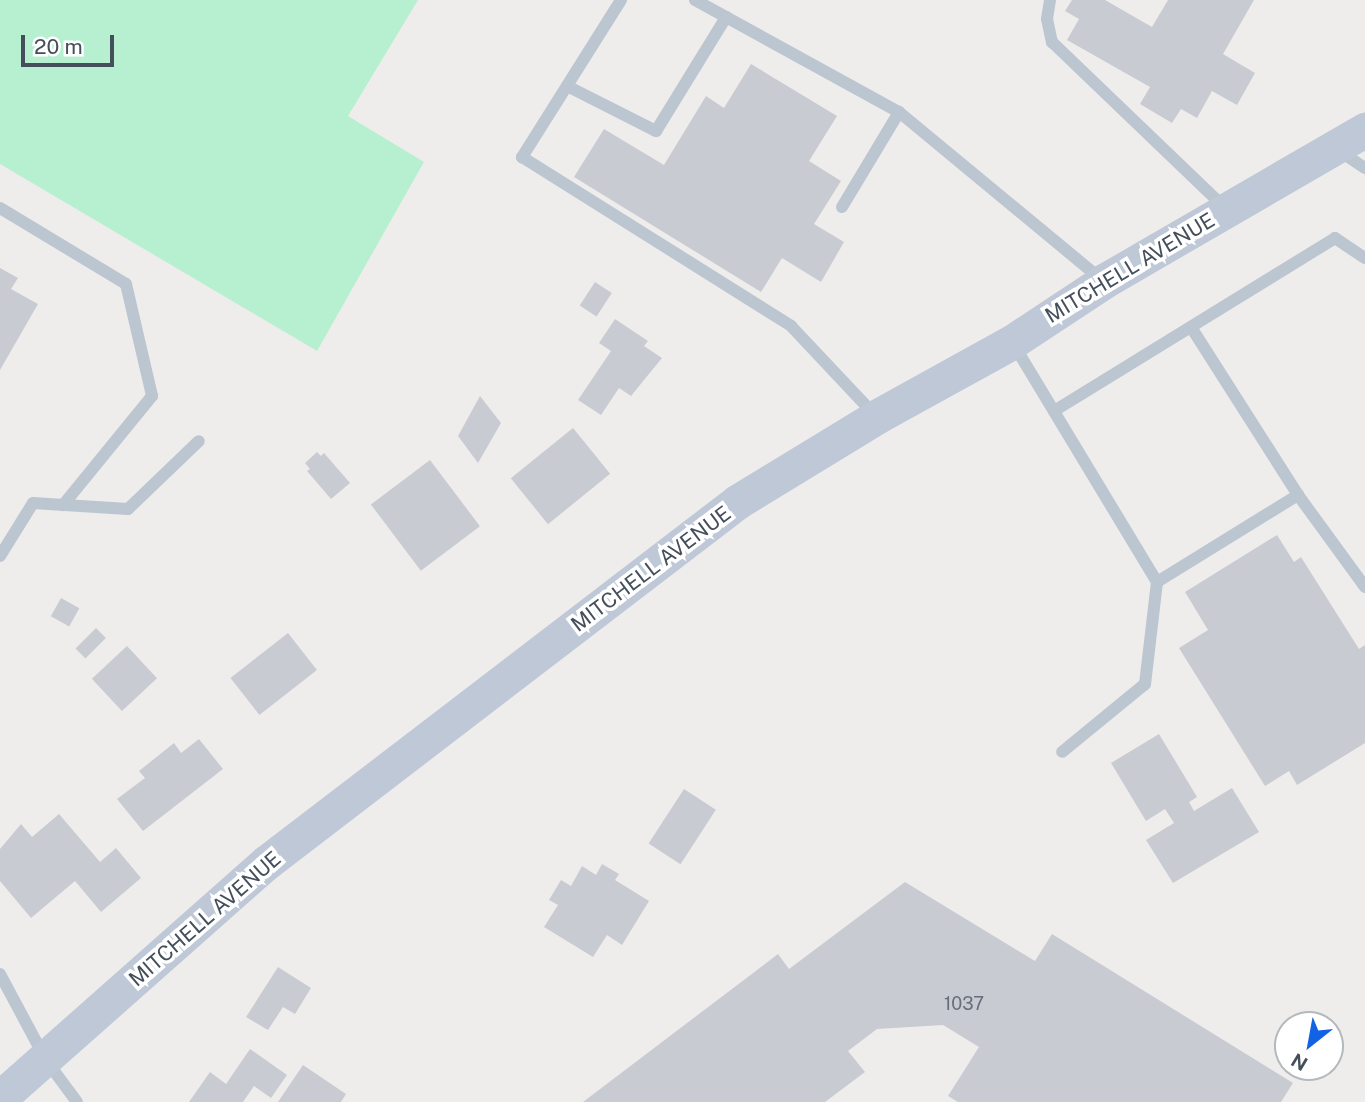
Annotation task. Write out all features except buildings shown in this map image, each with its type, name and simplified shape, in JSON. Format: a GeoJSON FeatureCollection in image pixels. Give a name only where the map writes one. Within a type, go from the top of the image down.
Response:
{"type":"FeatureCollection","features":[{"type":"Feature","properties":{"kind":"street","name":"MITCHELL AVENUE"},"geometry":{"type":"LineString","coordinates":[[0,1098],[267,862],[737,502],[876,417],[1012,342],[1104,281],[1365,131]]}},
{"type":"Feature","properties":{"kind":"lane"},"geometry":{"type":"LineString","coordinates":[[621,0],[522,157],[791,326],[876,417]]}},
{"type":"Feature","properties":{"kind":"lane"},"geometry":{"type":"LineString","coordinates":[[695,0],[899,112],[1104,281]]}},
{"type":"Feature","properties":{"kind":"lane"},"geometry":{"type":"LineString","coordinates":[[1050,0],[1047,19],[1052,42],[1227,210]]}},
{"type":"Feature","properties":{"kind":"lane"},"geometry":{"type":"LineString","coordinates":[[568,86],[656,131],[726,17]]}},
{"type":"Feature","properties":{"kind":"lane"},"geometry":{"type":"LineString","coordinates":[[842,207],[899,112]]}},
{"type":"Feature","properties":{"kind":"lane"},"geometry":{"type":"LineString","coordinates":[[1335,148],[1365,168]]}},
{"type":"Feature","properties":{"kind":"lane"},"geometry":{"type":"LineString","coordinates":[[0,208],[126,284],[152,396],[63,505]]}},
{"type":"Feature","properties":{"kind":"lane"},"geometry":{"type":"LineString","coordinates":[[1054,411],[1335,238],[1365,258]]}},
{"type":"Feature","properties":{"kind":"lane"},"geometry":{"type":"LineString","coordinates":[[1191,327],[1298,495],[1365,587]]}},
{"type":"Feature","properties":{"kind":"lane"},"geometry":{"type":"LineString","coordinates":[[1012,342],[1157,582],[1145,684],[1062,751]]}},
{"type":"Feature","properties":{"kind":"lane"},"geometry":{"type":"LineString","coordinates":[[0,556],[33,503],[128,509],[199,441]]}},
{"type":"Feature","properties":{"kind":"lane"},"geometry":{"type":"LineString","coordinates":[[1157,582],[1298,495]]}},
{"type":"Feature","properties":{"kind":"lane"},"geometry":{"type":"LineString","coordinates":[[0,974],[46,1060],[77,1102]]}},
{"type":"Feature","properties":{"kind":"green space"},"geometry":{"type":"Polygon","coordinates":[[[0,0],[418,0],[348,116],[424,162],[317,351],[0,164],[0,0]]]}}]}
